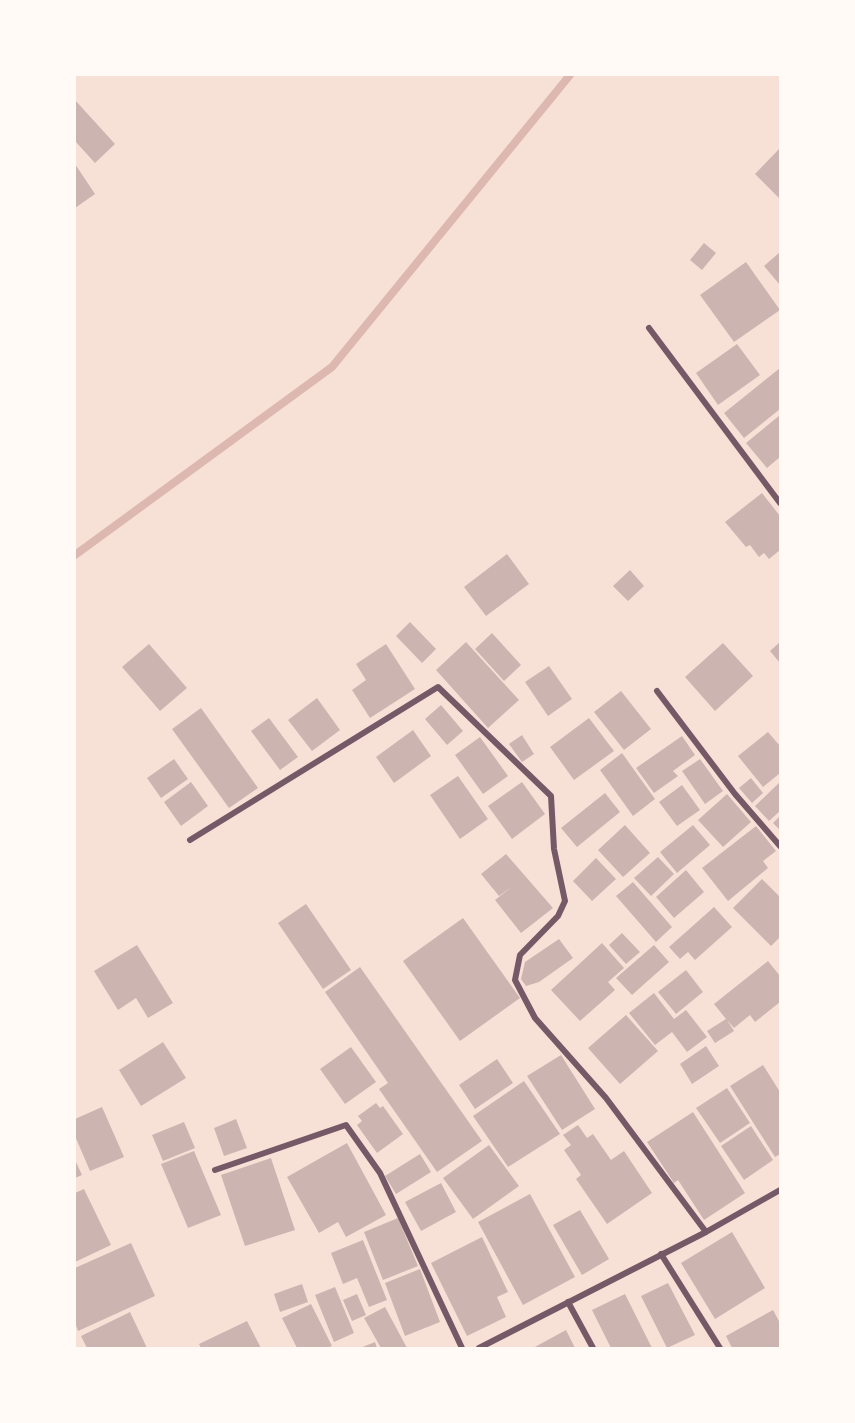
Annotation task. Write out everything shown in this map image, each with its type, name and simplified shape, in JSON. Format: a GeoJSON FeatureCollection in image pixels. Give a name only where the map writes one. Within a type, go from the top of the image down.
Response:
{"type":"FeatureCollection","features":[{"type":"Feature","properties":{"kind":"street"},"geometry":{"type":"LineString","coordinates":[[650,328],[780,503]]}},
{"type":"Feature","properties":{"kind":"street"},"geometry":{"type":"LineString","coordinates":[[190,840],[438,687],[551,796],[554,849],[565,901],[558,916],[520,955],[515,980],[534,1018],[606,1098],[706,1232]]}},
{"type":"Feature","properties":{"kind":"street"},"geometry":{"type":"LineString","coordinates":[[657,691],[735,794],[780,846]]}},
{"type":"Feature","properties":{"kind":"street"},"geometry":{"type":"LineString","coordinates":[[215,1170],[346,1125],[380,1173],[462,1348]]}},
{"type":"Feature","properties":{"kind":"street"},"geometry":{"type":"LineString","coordinates":[[479,1348],[706,1232],[780,1190]]}},
{"type":"Feature","properties":{"kind":"street"},"geometry":{"type":"LineString","coordinates":[[661,1254],[720,1348]]}},
{"type":"Feature","properties":{"kind":"street"},"geometry":{"type":"LineString","coordinates":[[568,1302],[593,1348]]}},
{"type":"Feature","properties":{"kind":"building"},"geometry":{"type":"Polygon","coordinates":[[[75,100],[115,144],[95,163],[75,141],[75,100]]]}},
{"type":"Feature","properties":{"kind":"building"},"geometry":{"type":"Polygon","coordinates":[[[780,148],[780,199],[755,174],[780,148]]]}},
{"type":"Feature","properties":{"kind":"building"},"geometry":{"type":"Polygon","coordinates":[[[75,164],[95,194],[75,208],[75,164]]]}},
{"type":"Feature","properties":{"kind":"building"},"geometry":{"type":"Polygon","coordinates":[[[704,243],[716,253],[702,270],[690,260],[704,243]]]}},
{"type":"Feature","properties":{"kind":"building"},"geometry":{"type":"Polygon","coordinates":[[[780,252],[780,285],[764,266],[780,252]]]}},
{"type":"Feature","properties":{"kind":"building"},"geometry":{"type":"Polygon","coordinates":[[[746,262],[780,310],[734,342],[700,295],[746,262]]]}},
{"type":"Feature","properties":{"kind":"building"},"geometry":{"type":"Polygon","coordinates":[[[737,344],[760,375],[718,405],[696,373],[737,344]]]}},
{"type":"Feature","properties":{"kind":"building"},"geometry":{"type":"Polygon","coordinates":[[[780,368],[780,409],[744,438],[724,413],[780,368]]]}},
{"type":"Feature","properties":{"kind":"building"},"geometry":{"type":"Polygon","coordinates":[[[780,415],[780,457],[767,468],[746,443],[780,415]]]}},
{"type":"Feature","properties":{"kind":"building"},"geometry":{"type":"Polygon","coordinates":[[[762,493],[780,516],[780,550],[769,559],[764,553],[759,557],[750,545],[746,547],[725,522],[762,493]]]}},
{"type":"Feature","properties":{"kind":"building"},"geometry":{"type":"Polygon","coordinates":[[[507,554],[529,584],[486,616],[464,587],[507,554]]]}},
{"type":"Feature","properties":{"kind":"building"},"geometry":{"type":"Polygon","coordinates":[[[630,570],[644,586],[628,601],[613,586],[630,570]]]}},
{"type":"Feature","properties":{"kind":"building"},"geometry":{"type":"Polygon","coordinates":[[[410,622],[436,649],[422,663],[396,636],[410,622]]]}},
{"type":"Feature","properties":{"kind":"building"},"geometry":{"type":"Polygon","coordinates":[[[492,633],[521,665],[504,681],[475,649],[492,633]]]}},
{"type":"Feature","properties":{"kind":"building"},"geometry":{"type":"Polygon","coordinates":[[[466,642],[519,700],[488,728],[436,670],[466,642]]]}},
{"type":"Feature","properties":{"kind":"building"},"geometry":{"type":"Polygon","coordinates":[[[780,642],[780,663],[770,651],[780,642]]]}},
{"type":"Feature","properties":{"kind":"building"},"geometry":{"type":"Polygon","coordinates":[[[723,643],[753,676],[715,711],[685,677],[723,643]]]}},
{"type":"Feature","properties":{"kind":"building"},"geometry":{"type":"Polygon","coordinates":[[[149,644],[187,688],[160,711],[122,667],[149,644]]]}},
{"type":"Feature","properties":{"kind":"building"},"geometry":{"type":"Polygon","coordinates":[[[386,644],[415,689],[370,718],[352,690],[366,680],[356,664],[386,644]]]}},
{"type":"Feature","properties":{"kind":"building"},"geometry":{"type":"Polygon","coordinates":[[[549,666],[572,699],[548,716],[525,682],[549,666]]]}},
{"type":"Feature","properties":{"kind":"building"},"geometry":{"type":"Polygon","coordinates":[[[621,691],[651,729],[624,750],[594,712],[621,691]]]}},
{"type":"Feature","properties":{"kind":"building"},"geometry":{"type":"Polygon","coordinates":[[[317,698],[340,730],[312,751],[288,720],[317,698]]]}},
{"type":"Feature","properties":{"kind":"building"},"geometry":{"type":"Polygon","coordinates":[[[441,705],[463,731],[447,745],[425,719],[441,705]]]}},
{"type":"Feature","properties":{"kind":"building"},"geometry":{"type":"Polygon","coordinates":[[[201,708],[258,788],[229,808],[172,729],[201,708]]]}},
{"type":"Feature","properties":{"kind":"building"},"geometry":{"type":"Polygon","coordinates":[[[269,718],[298,757],[280,770],[251,731],[269,718]]]}},
{"type":"Feature","properties":{"kind":"building"},"geometry":{"type":"Polygon","coordinates":[[[589,718],[614,751],[574,780],[550,747],[589,718]]]}},
{"type":"Feature","properties":{"kind":"building"},"geometry":{"type":"Polygon","coordinates":[[[413,730],[431,756],[394,783],[376,757],[413,730]]]}},
{"type":"Feature","properties":{"kind":"building"},"geometry":{"type":"Polygon","coordinates":[[[768,732],[780,746],[780,773],[763,787],[738,756],[768,732]]]}},
{"type":"Feature","properties":{"kind":"building"},"geometry":{"type":"Polygon","coordinates":[[[522,735],[534,754],[522,762],[509,744],[522,735]]]}},
{"type":"Feature","properties":{"kind":"building"},"geometry":{"type":"Polygon","coordinates":[[[682,736],[695,755],[673,771],[678,776],[654,793],[636,768],[682,736]]]}},
{"type":"Feature","properties":{"kind":"building"},"geometry":{"type":"Polygon","coordinates":[[[480,737],[508,776],[483,794],[455,755],[480,737]]]}},
{"type":"Feature","properties":{"kind":"building"},"geometry":{"type":"Polygon","coordinates":[[[622,753],[655,799],[633,816],[600,770],[622,753]]]}},
{"type":"Feature","properties":{"kind":"building"},"geometry":{"type":"Polygon","coordinates":[[[174,759],[188,779],[161,798],[147,778],[174,759]]]}},
{"type":"Feature","properties":{"kind":"building"},"geometry":{"type":"Polygon","coordinates":[[[700,759],[723,791],[705,804],[682,771],[700,759]]]}},
{"type":"Feature","properties":{"kind":"building"},"geometry":{"type":"Polygon","coordinates":[[[458,776],[488,819],[460,839],[430,795],[458,776]]]}},
{"type":"Feature","properties":{"kind":"building"},"geometry":{"type":"Polygon","coordinates":[[[751,778],[763,793],[752,803],[739,788],[751,778]]]}},
{"type":"Feature","properties":{"kind":"building"},"geometry":{"type":"Polygon","coordinates":[[[191,782],[208,806],[181,826],[164,802],[191,782]]]}},
{"type":"Feature","properties":{"kind":"building"},"geometry":{"type":"Polygon","coordinates":[[[522,782],[545,814],[512,839],[488,806],[522,782]]]}},
{"type":"Feature","properties":{"kind":"building"},"geometry":{"type":"Polygon","coordinates":[[[780,782],[780,811],[769,821],[755,806],[780,782]]]}},
{"type":"Feature","properties":{"kind":"building"},"geometry":{"type":"Polygon","coordinates":[[[682,785],[700,810],[677,826],[659,802],[682,785]]]}},
{"type":"Feature","properties":{"kind":"building"},"geometry":{"type":"Polygon","coordinates":[[[605,793],[620,812],[577,847],[561,828],[605,793]]]}},
{"type":"Feature","properties":{"kind":"building"},"geometry":{"type":"Polygon","coordinates":[[[727,794],[751,822],[723,847],[698,820],[727,794]]]}},
{"type":"Feature","properties":{"kind":"building"},"geometry":{"type":"Polygon","coordinates":[[[780,816],[780,830],[773,823],[780,816]]]}},
{"type":"Feature","properties":{"kind":"building"},"geometry":{"type":"Polygon","coordinates":[[[625,825],[650,853],[623,877],[598,850],[625,825]]]}},
{"type":"Feature","properties":{"kind":"building"},"geometry":{"type":"Polygon","coordinates":[[[693,825],[710,845],[677,873],[660,852],[693,825]]]}},
{"type":"Feature","properties":{"kind":"building"},"geometry":{"type":"Polygon","coordinates":[[[756,826],[776,851],[763,861],[768,868],[728,901],[702,868],[756,826]]]}},
{"type":"Feature","properties":{"kind":"building"},"geometry":{"type":"Polygon","coordinates":[[[506,854],[553,908],[521,933],[495,900],[513,886],[499,896],[481,874],[506,854]]]}},
{"type":"Feature","properties":{"kind":"building"},"geometry":{"type":"Polygon","coordinates":[[[658,857],[674,874],[651,896],[634,878],[658,857]]]}},
{"type":"Feature","properties":{"kind":"building"},"geometry":{"type":"Polygon","coordinates":[[[596,858],[616,879],[592,901],[573,881],[596,858]]]}},
{"type":"Feature","properties":{"kind":"building"},"geometry":{"type":"Polygon","coordinates":[[[686,870],[704,892],[674,918],[656,897],[686,870]]]}},
{"type":"Feature","properties":{"kind":"building"},"geometry":{"type":"Polygon","coordinates":[[[762,879],[780,897],[780,937],[771,946],[733,908],[762,879]]]}},
{"type":"Feature","properties":{"kind":"building"},"geometry":{"type":"Polygon","coordinates":[[[633,882],[672,927],[656,942],[616,896],[633,882]]]}},
{"type":"Feature","properties":{"kind":"building"},"geometry":{"type":"Polygon","coordinates":[[[306,904],[351,970],[323,989],[278,923],[306,904]]]}},
{"type":"Feature","properties":{"kind":"building"},"geometry":{"type":"Polygon","coordinates":[[[714,907],[732,927],[695,960],[688,952],[680,959],[669,947],[714,907]]]}},
{"type":"Feature","properties":{"kind":"building"},"geometry":{"type":"Polygon","coordinates":[[[463,918],[520,998],[460,1041],[403,961],[463,918]]]}},
{"type":"Feature","properties":{"kind":"building"},"geometry":{"type":"Polygon","coordinates":[[[622,933],[640,952],[626,964],[609,945],[622,933]]]}},
{"type":"Feature","properties":{"kind":"building"},"geometry":{"type":"Polygon","coordinates":[[[559,939],[573,958],[539,982],[526,986],[521,979],[525,962],[559,939]]]}},
{"type":"Feature","properties":{"kind":"building"},"geometry":{"type":"Polygon","coordinates":[[[602,943],[624,968],[608,982],[615,990],[580,1021],[551,990],[602,943]]]}},
{"type":"Feature","properties":{"kind":"building"},"geometry":{"type":"Polygon","coordinates":[[[137,945],[173,1003],[148,1018],[136,998],[118,1010],[94,971],[137,945]]]}},
{"type":"Feature","properties":{"kind":"building"},"geometry":{"type":"Polygon","coordinates":[[[654,945],[669,962],[632,995],[616,978],[654,945]]]}},
{"type":"Feature","properties":{"kind":"building"},"geometry":{"type":"Polygon","coordinates":[[[768,961],[780,976],[780,1002],[755,1022],[750,1015],[734,1028],[727,1020],[734,1031],[715,1043],[707,1031],[726,1019],[714,1004],[768,961]]]}},
{"type":"Feature","properties":{"kind":"building"},"geometry":{"type":"Polygon","coordinates":[[[360,967],[482,1141],[437,1172],[379,1089],[388,1083],[325,992],[360,967]]]}},
{"type":"Feature","properties":{"kind":"building"},"geometry":{"type":"Polygon","coordinates":[[[686,970],[703,992],[676,1014],[658,992],[686,970]]]}},
{"type":"Feature","properties":{"kind":"building"},"geometry":{"type":"Polygon","coordinates":[[[654,993],[674,1019],[686,1010],[707,1037],[687,1052],[672,1032],[655,1045],[629,1013],[654,993]]]}},
{"type":"Feature","properties":{"kind":"building"},"geometry":{"type":"Polygon","coordinates":[[[626,1015],[658,1051],[620,1084],[588,1048],[626,1015]]]}},
{"type":"Feature","properties":{"kind":"building"},"geometry":{"type":"Polygon","coordinates":[[[163,1042],[186,1078],[141,1106],[119,1070],[163,1042]]]}},
{"type":"Feature","properties":{"kind":"building"},"geometry":{"type":"Polygon","coordinates":[[[706,1046],[719,1066],[692,1084],[680,1064],[706,1046]]]}},
{"type":"Feature","properties":{"kind":"building"},"geometry":{"type":"Polygon","coordinates":[[[351,1047],[376,1082],[345,1104],[320,1069],[351,1047]]]}},
{"type":"Feature","properties":{"kind":"building"},"geometry":{"type":"Polygon","coordinates":[[[561,1055],[595,1109],[562,1130],[527,1076],[561,1055]]]}},
{"type":"Feature","properties":{"kind":"building"},"geometry":{"type":"Polygon","coordinates":[[[497,1059],[513,1083],[475,1109],[459,1085],[497,1059]]]}},
{"type":"Feature","properties":{"kind":"building"},"geometry":{"type":"Polygon","coordinates":[[[763,1065],[780,1092],[780,1154],[775,1157],[730,1086],[763,1065]]]}},
{"type":"Feature","properties":{"kind":"building"},"geometry":{"type":"Polygon","coordinates":[[[524,1081],[560,1134],[508,1167],[473,1116],[524,1081]]]}},
{"type":"Feature","properties":{"kind":"building"},"geometry":{"type":"Polygon","coordinates":[[[727,1088],[750,1123],[720,1143],[696,1108],[727,1088]]]}},
{"type":"Feature","properties":{"kind":"building"},"geometry":{"type":"Polygon","coordinates":[[[376,1103],[380,1108],[383,1106],[403,1134],[377,1153],[357,1125],[362,1121],[358,1116],[376,1103]]]}},
{"type":"Feature","properties":{"kind":"building"},"geometry":{"type":"Polygon","coordinates":[[[102,1107],[124,1157],[90,1171],[75,1136],[75,1119],[102,1107]]]}},
{"type":"Feature","properties":{"kind":"building"},"geometry":{"type":"Polygon","coordinates":[[[693,1112],[745,1193],[704,1220],[678,1180],[674,1183],[647,1142],[693,1112]]]}},
{"type":"Feature","properties":{"kind":"building"},"geometry":{"type":"Polygon","coordinates":[[[236,1119],[247,1148],[224,1156],[214,1128],[236,1119]]]}},
{"type":"Feature","properties":{"kind":"building"},"geometry":{"type":"Polygon","coordinates":[[[184,1122],[195,1148],[163,1161],[152,1135],[184,1122]]]}},
{"type":"Feature","properties":{"kind":"building"},"geometry":{"type":"Polygon","coordinates":[[[578,1125],[587,1138],[593,1134],[611,1160],[624,1151],[652,1193],[607,1224],[576,1179],[581,1175],[564,1150],[571,1145],[563,1135],[578,1125]]]}},
{"type":"Feature","properties":{"kind":"building"},"geometry":{"type":"Polygon","coordinates":[[[751,1126],[773,1160],[744,1180],[721,1146],[751,1126]]]}},
{"type":"Feature","properties":{"kind":"building"},"geometry":{"type":"Polygon","coordinates":[[[347,1143],[386,1215],[346,1237],[338,1222],[319,1233],[287,1177],[347,1143]]]}},
{"type":"Feature","properties":{"kind":"building"},"geometry":{"type":"Polygon","coordinates":[[[489,1145],[519,1186],[473,1219],[443,1178],[489,1145]]]}},
{"type":"Feature","properties":{"kind":"building"},"geometry":{"type":"Polygon","coordinates":[[[194,1151],[221,1215],[188,1228],[161,1164],[194,1151]]]}},
{"type":"Feature","properties":{"kind":"building"},"geometry":{"type":"Polygon","coordinates":[[[420,1154],[431,1172],[396,1194],[385,1176],[420,1154]]]}},
{"type":"Feature","properties":{"kind":"building"},"geometry":{"type":"Polygon","coordinates":[[[271,1158],[295,1230],[245,1246],[221,1175],[271,1158]]]}},
{"type":"Feature","properties":{"kind":"building"},"geometry":{"type":"Polygon","coordinates":[[[75,1160],[82,1175],[75,1178],[75,1160]]]}},
{"type":"Feature","properties":{"kind":"building"},"geometry":{"type":"Polygon","coordinates":[[[441,1183],[456,1212],[421,1231],[405,1202],[441,1183]]]}},
{"type":"Feature","properties":{"kind":"building"},"geometry":{"type":"Polygon","coordinates":[[[84,1189],[111,1245],[75,1262],[75,1193],[84,1189]]]}},
{"type":"Feature","properties":{"kind":"building"},"geometry":{"type":"Polygon","coordinates":[[[530,1194],[575,1277],[523,1305],[478,1222],[530,1194]]]}},
{"type":"Feature","properties":{"kind":"building"},"geometry":{"type":"Polygon","coordinates":[[[580,1210],[609,1259],[582,1275],[553,1225],[580,1210]]]}},
{"type":"Feature","properties":{"kind":"building"},"geometry":{"type":"Polygon","coordinates":[[[398,1218],[418,1266],[383,1280],[364,1232],[398,1218]]]}},
{"type":"Feature","properties":{"kind":"building"},"geometry":{"type":"Polygon","coordinates":[[[732,1232],[765,1288],[715,1319],[681,1263],[732,1232]]]}},
{"type":"Feature","properties":{"kind":"building"},"geometry":{"type":"Polygon","coordinates":[[[482,1237],[508,1292],[497,1297],[506,1317],[467,1336],[431,1263],[482,1237]]]}},
{"type":"Feature","properties":{"kind":"building"},"geometry":{"type":"Polygon","coordinates":[[[363,1240],[387,1300],[369,1307],[357,1278],[343,1284],[331,1253],[363,1240]]]}},
{"type":"Feature","properties":{"kind":"building"},"geometry":{"type":"Polygon","coordinates":[[[131,1243],[155,1296],[78,1331],[75,1323],[75,1268],[131,1243]]]}},
{"type":"Feature","properties":{"kind":"building"},"geometry":{"type":"Polygon","coordinates":[[[420,1269],[440,1322],[405,1336],[385,1283],[420,1269]]]}},
{"type":"Feature","properties":{"kind":"building"},"geometry":{"type":"Polygon","coordinates":[[[668,1283],[695,1335],[667,1348],[641,1296],[668,1283]]]}},
{"type":"Feature","properties":{"kind":"building"},"geometry":{"type":"Polygon","coordinates":[[[302,1284],[308,1302],[280,1312],[274,1294],[302,1284]]]}},
{"type":"Feature","properties":{"kind":"building"},"geometry":{"type":"Polygon","coordinates":[[[335,1287],[354,1333],[334,1342],[315,1295],[335,1287]]]}},
{"type":"Feature","properties":{"kind":"building"},"geometry":{"type":"Polygon","coordinates":[[[357,1294],[366,1315],[352,1321],[343,1300],[357,1294]]]}},
{"type":"Feature","properties":{"kind":"building"},"geometry":{"type":"Polygon","coordinates":[[[625,1294],[652,1348],[611,1348],[592,1310],[625,1294]]]}},
{"type":"Feature","properties":{"kind":"building"},"geometry":{"type":"Polygon","coordinates":[[[311,1304],[332,1346],[297,1348],[282,1318],[311,1304]]]}},
{"type":"Feature","properties":{"kind":"building"},"geometry":{"type":"Polygon","coordinates":[[[385,1307],[407,1348],[381,1348],[364,1318],[385,1307]]]}},
{"type":"Feature","properties":{"kind":"building"},"geometry":{"type":"Polygon","coordinates":[[[773,1310],[780,1323],[780,1348],[732,1348],[726,1336],[773,1310]]]}},
{"type":"Feature","properties":{"kind":"building"},"geometry":{"type":"Polygon","coordinates":[[[130,1312],[147,1348],[87,1348],[81,1336],[130,1312]]]}},
{"type":"Feature","properties":{"kind":"building"},"geometry":{"type":"Polygon","coordinates":[[[247,1321],[261,1348],[201,1348],[199,1344],[247,1321]]]}},
{"type":"Feature","properties":{"kind":"building"},"geometry":{"type":"Polygon","coordinates":[[[566,1330],[575,1348],[533,1348],[566,1330]]]}},
{"type":"Feature","properties":{"kind":"building"},"geometry":{"type":"Polygon","coordinates":[[[375,1342],[377,1348],[360,1348],[375,1342]]]}},
{"type":"Feature","properties":{"kind":"waterway"},"geometry":{"type":"LineString","coordinates":[[75,555],[332,367],[570,75]]}}]}
